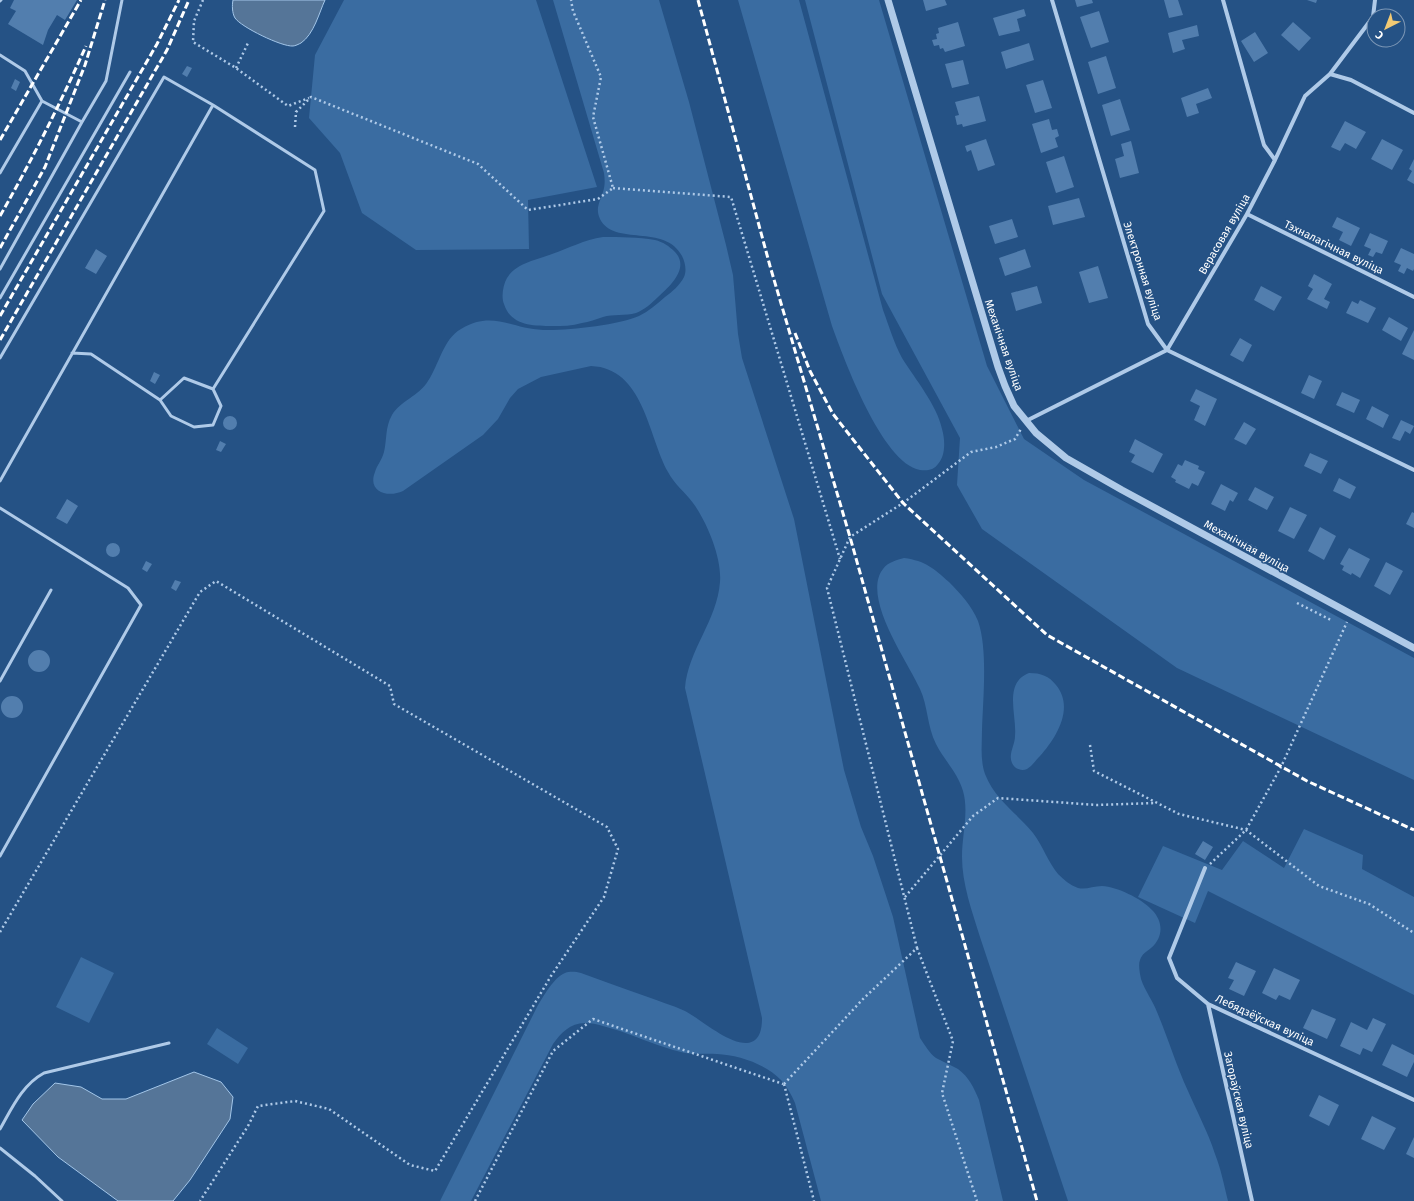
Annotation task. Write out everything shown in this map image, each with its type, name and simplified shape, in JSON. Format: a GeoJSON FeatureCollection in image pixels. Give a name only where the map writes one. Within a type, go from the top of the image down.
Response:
{"type":"FeatureCollection","features":[{"type":"Feature","properties":{"kind":"street","name":"Механічная вуліца"},"geometry":{"type":"LineString","coordinates":[[888,0],[998,367],[1014,406],[1026,421],[1036,433],[1066,458],[1129,494],[1414,648]]}},
{"type":"Feature","properties":{"kind":"street","name":"Электронная вуліца"},"geometry":{"type":"LineString","coordinates":[[1052,0],[1148,324],[1167,350],[1414,470]]}},
{"type":"Feature","properties":{"kind":"street"},"geometry":{"type":"LineString","coordinates":[[1223,0],[1264,145],[1275,160]]}},
{"type":"Feature","properties":{"kind":"street","name":"Верасовая вуліца"},"geometry":{"type":"LineString","coordinates":[[1167,350],[1247,214],[1275,160],[1305,96],[1330,74],[1373,17],[1375,0]]}},
{"type":"Feature","properties":{"kind":"street"},"geometry":{"type":"LineString","coordinates":[[1330,74],[1351,80],[1414,113]]}},
{"type":"Feature","properties":{"kind":"street","name":"Тэхналагічная вуліца"},"geometry":{"type":"LineString","coordinates":[[1247,214],[1414,297]]}},
{"type":"Feature","properties":{"kind":"street"},"geometry":{"type":"LineString","coordinates":[[1026,421],[1167,350]]}},
{"type":"Feature","properties":{"kind":"street","name":"Лебядзёўская вуліца"},"geometry":{"type":"LineString","coordinates":[[1205,868],[1169,958],[1177,978],[1208,1004],[1414,1100]]}},
{"type":"Feature","properties":{"kind":"street","name":"Загораўская вуліца"},"geometry":{"type":"LineString","coordinates":[[1208,1004],[1252,1201]]}},
{"type":"Feature","properties":{"kind":"lane"},"geometry":{"type":"LineString","coordinates":[[0,269],[106,81],[122,0]]}},
{"type":"Feature","properties":{"kind":"lane"},"geometry":{"type":"LineString","coordinates":[[0,55],[25,71],[42,101],[82,122]]}},
{"type":"Feature","properties":{"kind":"lane"},"geometry":{"type":"LineString","coordinates":[[0,298],[130,72]]}},
{"type":"Feature","properties":{"kind":"lane"},"geometry":{"type":"LineString","coordinates":[[0,358],[164,76],[316,170],[324,211],[213,390]]}},
{"type":"Feature","properties":{"kind":"lane"},"geometry":{"type":"LineString","coordinates":[[0,173],[42,101]]}},
{"type":"Feature","properties":{"kind":"lane"},"geometry":{"type":"LineString","coordinates":[[0,481],[213,105]]}},
{"type":"Feature","properties":{"kind":"lane"},"geometry":{"type":"LineString","coordinates":[[72,354],[91,354],[160,400],[171,416],[194,427],[213,425],[221,406],[213,390],[184,378],[160,400]]}},
{"type":"Feature","properties":{"kind":"lane"},"geometry":{"type":"LineString","coordinates":[[0,508],[128,588],[141,605],[0,856]]}},
{"type":"Feature","properties":{"kind":"lane"},"geometry":{"type":"LineString","coordinates":[[0,681],[51,590]]}},
{"type":"Feature","properties":{"kind":"lane"},"geometry":{"type":"LineString","coordinates":[[0,1129],[23,1090],[35,1078],[44,1073],[169,1043]]}},
{"type":"Feature","properties":{"kind":"lane"},"geometry":{"type":"LineString","coordinates":[[0,1148],[39,1179],[62,1201]]}},
{"type":"Feature","properties":{"kind":"path"},"geometry":{"type":"LineString","coordinates":[[202,0],[194,21],[193,42],[236,68],[288,106],[311,97],[478,164],[528,210],[598,199],[613,188],[731,197],[840,559]]}},
{"type":"Feature","properties":{"kind":"path"},"geometry":{"type":"LineString","coordinates":[[571,0],[573,11],[601,77],[593,117],[613,188]]}},
{"type":"Feature","properties":{"kind":"path"},"geometry":{"type":"LineString","coordinates":[[236,68],[248,43]]}},
{"type":"Feature","properties":{"kind":"path"},"geometry":{"type":"LineString","coordinates":[[295,127],[296,112],[311,97]]}},
{"type":"Feature","properties":{"kind":"path"},"geometry":{"type":"LineString","coordinates":[[977,1201],[942,1093],[953,1041],[917,948],[827,588],[850,537],[903,503],[971,452],[996,447],[1015,439],[1026,421]]}},
{"type":"Feature","properties":{"kind":"path"},"geometry":{"type":"LineString","coordinates":[[1219,530],[1257,549]]}},
{"type":"Feature","properties":{"kind":"path"},"geometry":{"type":"LineString","coordinates":[[0,932],[200,592],[216,581],[390,686],[394,704],[607,827],[618,849],[604,897],[551,976],[436,1171],[410,1165],[329,1109],[295,1101],[258,1106],[248,1126],[200,1201]]}},
{"type":"Feature","properties":{"kind":"path"},"geometry":{"type":"LineString","coordinates":[[1298,603],[1331,620]]}},
{"type":"Feature","properties":{"kind":"path"},"geometry":{"type":"LineString","coordinates":[[1205,868],[1246,830],[1281,767],[1351,614]]}},
{"type":"Feature","properties":{"kind":"path"},"geometry":{"type":"LineString","coordinates":[[1090,745],[1094,771],[1179,814],[1246,830],[1319,886],[1369,904],[1414,933]]}},
{"type":"Feature","properties":{"kind":"path"},"geometry":{"type":"LineString","coordinates":[[905,897],[973,816],[998,798],[1097,805],[1157,803]]}},
{"type":"Feature","properties":{"kind":"path"},"geometry":{"type":"LineString","coordinates":[[784,1084],[863,999],[917,948]]}},
{"type":"Feature","properties":{"kind":"path"},"geometry":{"type":"LineString","coordinates":[[476,1201],[553,1051],[593,1019],[784,1084]]}},
{"type":"Feature","properties":{"kind":"path"},"geometry":{"type":"LineString","coordinates":[[784,1084],[814,1201]]}},
{"type":"Feature","properties":{"kind":"shaded area"},"geometry":{"type":"Polygon","coordinates":[[[233,0],[325,0],[316,23],[306,39],[293,46],[271,40],[239,22],[233,14],[233,0]]]}},
{"type":"Feature","properties":{"kind":"shaded area"},"geometry":{"type":"Polygon","coordinates":[[[344,0],[536,0],[597,187],[528,200],[529,249],[416,250],[362,213],[340,153],[309,118],[315,55],[344,0]]]}},
{"type":"Feature","properties":{"kind":"shaded area"},"geometry":{"type":"Polygon","coordinates":[[[553,0],[659,0],[689,102],[733,275],[738,334],[742,358],[794,519],[844,770],[861,827],[873,856],[893,917],[920,1038],[934,1056],[958,1069],[968,1079],[973,1087],[979,1100],[1003,1201],[821,1201],[795,1103],[785,1085],[775,1074],[760,1065],[743,1058],[725,1055],[681,1052],[620,1031],[589,1023],[580,1023],[566,1029],[553,1044],[471,1201],[440,1201],[537,1007],[549,988],[561,975],[569,972],[581,973],[670,1005],[692,1015],[724,1036],[740,1042],[747,1043],[755,1040],[761,1030],[762,1022],[685,688],[691,661],[714,610],[718,596],[720,582],[719,562],[708,530],[698,511],[668,472],[642,406],[633,391],[623,378],[609,370],[591,366],[541,377],[518,389],[510,398],[498,419],[483,435],[403,491],[391,494],[380,492],[376,489],[374,484],[373,479],[384,452],[387,429],[392,415],[395,410],[420,391],[428,381],[446,346],[455,333],[472,324],[483,321],[502,322],[543,330],[578,328],[618,322],[639,316],[650,310],[673,291],[684,277],[684,261],[674,246],[664,240],[652,237],[616,232],[607,227],[600,219],[598,208],[604,187],[604,173],[553,0]]]}},
{"type":"Feature","properties":{"kind":"shaded area"},"geometry":{"type":"Polygon","coordinates":[[[738,0],[799,0],[883,310],[899,352],[931,402],[942,429],[944,437],[944,452],[941,460],[932,469],[920,470],[906,463],[892,449],[866,408],[845,361],[832,326],[738,0]]]}},
{"type":"Feature","properties":{"kind":"shaded area"},"geometry":{"type":"Polygon","coordinates":[[[805,0],[879,0],[987,366],[1024,439],[1084,480],[1414,658],[1414,780],[1177,668],[982,529],[957,485],[960,438],[882,294],[805,0]]]}},
{"type":"Feature","properties":{"kind":"shaded area"},"geometry":{"type":"Polygon","coordinates":[[[603,237],[642,238],[663,243],[673,250],[679,258],[680,264],[677,276],[668,288],[653,302],[636,313],[607,316],[571,325],[545,326],[530,325],[517,321],[507,311],[503,298],[504,284],[511,273],[521,265],[583,242],[603,237]]]}},
{"type":"Feature","properties":{"kind":"shaded area"},"geometry":{"type":"Polygon","coordinates":[[[904,558],[924,563],[934,569],[953,586],[965,600],[978,621],[983,645],[984,660],[982,730],[983,769],[995,792],[1033,833],[1054,869],[1065,880],[1078,888],[1084,889],[1102,886],[1115,888],[1142,901],[1156,914],[1160,924],[1160,934],[1155,944],[1143,955],[1139,962],[1141,979],[1155,1008],[1184,1081],[1209,1138],[1219,1165],[1228,1201],[1068,1201],[968,897],[962,867],[965,799],[961,784],[936,744],[923,696],[897,647],[882,612],[878,596],[878,581],[883,569],[887,565],[904,558]]]}},
{"type":"Feature","properties":{"kind":"shaded area"},"geometry":{"type":"Polygon","coordinates":[[[1029,673],[1051,679],[1061,694],[1064,703],[1064,713],[1052,741],[1031,766],[1022,770],[1014,766],[1011,760],[1015,736],[1013,700],[1016,684],[1021,678],[1029,673]]]}},
{"type":"Feature","properties":{"kind":"shaded area"},"geometry":{"type":"Polygon","coordinates":[[[1304,829],[1363,855],[1362,869],[1414,897],[1414,995],[1208,891],[1195,923],[1138,897],[1163,846],[1222,870],[1243,841],[1284,868],[1304,829]]]}},
{"type":"Feature","properties":{"kind":"shaded area"},"geometry":{"type":"Polygon","coordinates":[[[81,957],[114,973],[89,1023],[56,1007],[81,957]]]}},
{"type":"Feature","properties":{"kind":"shaded area"},"geometry":{"type":"Polygon","coordinates":[[[217,1028],[248,1048],[238,1064],[207,1044],[217,1028]]]}},
{"type":"Feature","properties":{"kind":"shaded area"},"geometry":{"type":"Polygon","coordinates":[[[194,1072],[221,1082],[233,1097],[230,1119],[190,1180],[173,1201],[118,1201],[58,1157],[22,1120],[33,1104],[55,1083],[81,1087],[102,1099],[126,1099],[194,1072]]]}},
{"type":"Feature","properties":{"kind":"building"},"geometry":{"type":"Polygon","coordinates":[[[14,0],[77,0],[65,20],[57,15],[48,30],[43,45],[8,24],[16,11],[10,8],[14,0]]]}},
{"type":"Feature","properties":{"kind":"building"},"geometry":{"type":"Polygon","coordinates":[[[923,0],[945,0],[947,5],[926,11],[923,0]]]}},
{"type":"Feature","properties":{"kind":"building"},"geometry":{"type":"Polygon","coordinates":[[[1075,0],[1092,0],[1093,3],[1077,7],[1075,0]]]}},
{"type":"Feature","properties":{"kind":"building"},"geometry":{"type":"Polygon","coordinates":[[[1164,0],[1178,0],[1183,15],[1169,18],[1164,0]]]}},
{"type":"Feature","properties":{"kind":"building"},"geometry":{"type":"Polygon","coordinates":[[[1307,0],[1317,0],[1316,3],[1307,0]]]}},
{"type":"Feature","properties":{"kind":"building"},"geometry":{"type":"Polygon","coordinates":[[[1024,9],[1026,16],[1017,19],[1020,31],[999,36],[993,18],[1024,9]]]}},
{"type":"Feature","properties":{"kind":"building"},"geometry":{"type":"Polygon","coordinates":[[[1099,11],[1109,42],[1091,48],[1080,17],[1099,11]]]}},
{"type":"Feature","properties":{"kind":"building"},"geometry":{"type":"Polygon","coordinates":[[[958,22],[965,46],[945,52],[943,48],[940,49],[939,45],[934,46],[932,40],[937,39],[936,34],[939,33],[938,28],[958,22]]]}},
{"type":"Feature","properties":{"kind":"building"},"geometry":{"type":"Polygon","coordinates":[[[1293,22],[1311,38],[1299,51],[1281,35],[1293,22]]]}},
{"type":"Feature","properties":{"kind":"building"},"geometry":{"type":"Polygon","coordinates":[[[1197,25],[1199,36],[1182,40],[1185,49],[1173,53],[1168,33],[1197,25]]]}},
{"type":"Feature","properties":{"kind":"building"},"geometry":{"type":"Polygon","coordinates":[[[1255,32],[1268,53],[1254,62],[1241,41],[1255,32]]]}},
{"type":"Feature","properties":{"kind":"building"},"geometry":{"type":"Polygon","coordinates":[[[1029,43],[1034,60],[1006,69],[1001,52],[1029,43]]]}},
{"type":"Feature","properties":{"kind":"building"},"geometry":{"type":"Polygon","coordinates":[[[1106,56],[1116,88],[1098,94],[1088,62],[1106,56]]]}},
{"type":"Feature","properties":{"kind":"building"},"geometry":{"type":"Polygon","coordinates":[[[963,60],[969,84],[952,88],[945,64],[963,60]]]}},
{"type":"Feature","properties":{"kind":"building"},"geometry":{"type":"Polygon","coordinates":[[[187,66],[192,68],[187,77],[182,74],[187,66]]]}},
{"type":"Feature","properties":{"kind":"building"},"geometry":{"type":"Polygon","coordinates":[[[15,79],[20,82],[16,91],[11,88],[15,79]]]}},
{"type":"Feature","properties":{"kind":"building"},"geometry":{"type":"Polygon","coordinates":[[[1043,80],[1052,108],[1035,113],[1026,85],[1043,80]]]}},
{"type":"Feature","properties":{"kind":"building"},"geometry":{"type":"Polygon","coordinates":[[[1208,88],[1212,98],[1196,104],[1199,113],[1187,117],[1181,98],[1208,88]]]}},
{"type":"Feature","properties":{"kind":"building"},"geometry":{"type":"Polygon","coordinates":[[[979,96],[986,121],[963,127],[962,124],[957,125],[955,116],[959,115],[955,102],[979,96]]]}},
{"type":"Feature","properties":{"kind":"building"},"geometry":{"type":"Polygon","coordinates":[[[1120,99],[1130,130],[1111,136],[1102,105],[1120,99]]]}},
{"type":"Feature","properties":{"kind":"building"},"geometry":{"type":"Polygon","coordinates":[[[1049,119],[1052,130],[1057,129],[1059,136],[1055,138],[1058,147],[1041,153],[1032,124],[1049,119]]]}},
{"type":"Feature","properties":{"kind":"building"},"geometry":{"type":"Polygon","coordinates":[[[1345,121],[1366,132],[1356,149],[1345,143],[1340,151],[1331,147],[1345,121]]]}},
{"type":"Feature","properties":{"kind":"building"},"geometry":{"type":"Polygon","coordinates":[[[986,139],[995,165],[978,171],[971,150],[967,152],[965,146],[986,139]]]}},
{"type":"Feature","properties":{"kind":"building"},"geometry":{"type":"Polygon","coordinates":[[[1382,139],[1403,150],[1392,170],[1371,159],[1382,139]]]}},
{"type":"Feature","properties":{"kind":"building"},"geometry":{"type":"Polygon","coordinates":[[[1131,141],[1139,173],[1120,178],[1115,159],[1124,156],[1121,144],[1131,141]]]}},
{"type":"Feature","properties":{"kind":"building"},"geometry":{"type":"Polygon","coordinates":[[[1064,156],[1074,187],[1056,193],[1046,162],[1064,156]]]}},
{"type":"Feature","properties":{"kind":"building"},"geometry":{"type":"Polygon","coordinates":[[[1414,159],[1414,184],[1407,180],[1412,171],[1409,169],[1414,159]]]}},
{"type":"Feature","properties":{"kind":"building"},"geometry":{"type":"Polygon","coordinates":[[[1079,198],[1085,217],[1053,225],[1048,206],[1079,198]]]}},
{"type":"Feature","properties":{"kind":"building"},"geometry":{"type":"Polygon","coordinates":[[[1337,217],[1360,228],[1351,246],[1339,240],[1343,232],[1332,227],[1337,217]]]}},
{"type":"Feature","properties":{"kind":"building"},"geometry":{"type":"Polygon","coordinates":[[[1012,219],[1018,237],[995,244],[989,226],[1012,219]]]}},
{"type":"Feature","properties":{"kind":"building"},"geometry":{"type":"Polygon","coordinates":[[[1370,233],[1388,241],[1382,254],[1376,252],[1373,257],[1368,255],[1371,249],[1364,246],[1370,233]]]}},
{"type":"Feature","properties":{"kind":"building"},"geometry":{"type":"Polygon","coordinates":[[[1401,248],[1414,254],[1413,271],[1407,268],[1404,274],[1398,271],[1401,265],[1394,262],[1401,248]]]}},
{"type":"Feature","properties":{"kind":"building"},"geometry":{"type":"Polygon","coordinates":[[[96,249],[107,256],[96,274],[85,268],[96,249]]]}},
{"type":"Feature","properties":{"kind":"building"},"geometry":{"type":"Polygon","coordinates":[[[1025,249],[1031,267],[1005,276],[999,258],[1025,249]]]}},
{"type":"Feature","properties":{"kind":"building"},"geometry":{"type":"Polygon","coordinates":[[[1098,266],[1108,298],[1089,303],[1079,272],[1098,266]]]}},
{"type":"Feature","properties":{"kind":"building"},"geometry":{"type":"Polygon","coordinates":[[[1314,274],[1332,284],[1324,299],[1330,302],[1327,309],[1307,299],[1313,289],[1308,286],[1314,274]]]}},
{"type":"Feature","properties":{"kind":"building"},"geometry":{"type":"Polygon","coordinates":[[[1037,286],[1042,303],[1016,311],[1011,293],[1037,286]]]}},
{"type":"Feature","properties":{"kind":"building"},"geometry":{"type":"Polygon","coordinates":[[[1261,286],[1282,297],[1274,311],[1254,300],[1261,286]]]}},
{"type":"Feature","properties":{"kind":"building"},"geometry":{"type":"Polygon","coordinates":[[[1360,300],[1376,308],[1368,323],[1346,313],[1352,301],[1358,304],[1360,300]]]}},
{"type":"Feature","properties":{"kind":"building"},"geometry":{"type":"Polygon","coordinates":[[[1389,317],[1408,328],[1401,341],[1382,330],[1389,317]]]}},
{"type":"Feature","properties":{"kind":"building"},"geometry":{"type":"Polygon","coordinates":[[[1414,330],[1414,360],[1402,354],[1414,330]]]}},
{"type":"Feature","properties":{"kind":"building"},"geometry":{"type":"Polygon","coordinates":[[[1240,338],[1252,345],[1243,362],[1230,355],[1240,338]]]}},
{"type":"Feature","properties":{"kind":"building"},"geometry":{"type":"Polygon","coordinates":[[[154,372],[160,375],[155,384],[150,381],[154,372]]]}},
{"type":"Feature","properties":{"kind":"building"},"geometry":{"type":"Polygon","coordinates":[[[1309,375],[1322,381],[1314,399],[1301,393],[1309,375]]]}},
{"type":"Feature","properties":{"kind":"building"},"geometry":{"type":"Polygon","coordinates":[[[1196,389],[1217,399],[1205,426],[1194,420],[1200,406],[1190,401],[1196,389]]]}},
{"type":"Feature","properties":{"kind":"building"},"geometry":{"type":"Polygon","coordinates":[[[1342,392],[1360,400],[1354,413],[1336,405],[1342,392]]]}},
{"type":"Feature","properties":{"kind":"building"},"geometry":{"type":"Polygon","coordinates":[[[1372,406],[1389,415],[1383,428],[1366,419],[1372,406]]]}},
{"type":"Feature","properties":{"kind":"building"},"geometry":{"type":"Polygon","coordinates":[[[227,416],[233,416],[237,420],[237,426],[233,430],[227,430],[223,426],[223,420],[227,416]]]}},
{"type":"Feature","properties":{"kind":"building"},"geometry":{"type":"Polygon","coordinates":[[[1401,420],[1414,426],[1410,434],[1405,431],[1400,441],[1392,438],[1401,420]]]}},
{"type":"Feature","properties":{"kind":"building"},"geometry":{"type":"Polygon","coordinates":[[[1244,422],[1256,429],[1246,445],[1234,439],[1244,422]]]}},
{"type":"Feature","properties":{"kind":"building"},"geometry":{"type":"Polygon","coordinates":[[[1135,439],[1163,454],[1153,473],[1131,462],[1135,455],[1129,452],[1135,439]]]}},
{"type":"Feature","properties":{"kind":"building"},"geometry":{"type":"Polygon","coordinates":[[[220,441],[226,444],[221,452],[216,450],[220,441]]]}},
{"type":"Feature","properties":{"kind":"building"},"geometry":{"type":"Polygon","coordinates":[[[1310,453],[1328,461],[1321,474],[1304,466],[1310,453]]]}},
{"type":"Feature","properties":{"kind":"building"},"geometry":{"type":"Polygon","coordinates":[[[1185,460],[1199,466],[1198,469],[1205,472],[1198,486],[1192,483],[1189,489],[1175,482],[1176,480],[1171,477],[1178,464],[1182,466],[1185,460]]]}},
{"type":"Feature","properties":{"kind":"building"},"geometry":{"type":"Polygon","coordinates":[[[1339,478],[1356,487],[1350,499],[1333,491],[1339,478]]]}},
{"type":"Feature","properties":{"kind":"building"},"geometry":{"type":"Polygon","coordinates":[[[1221,484],[1238,493],[1233,502],[1230,500],[1225,511],[1211,504],[1221,484]]]}},
{"type":"Feature","properties":{"kind":"building"},"geometry":{"type":"Polygon","coordinates":[[[1255,487],[1274,497],[1267,510],[1248,500],[1255,487]]]}},
{"type":"Feature","properties":{"kind":"building"},"geometry":{"type":"Polygon","coordinates":[[[67,499],[78,506],[67,524],[56,518],[67,499]]]}},
{"type":"Feature","properties":{"kind":"building"},"geometry":{"type":"Polygon","coordinates":[[[1290,507],[1307,515],[1294,539],[1278,531],[1290,507]]]}},
{"type":"Feature","properties":{"kind":"building"},"geometry":{"type":"Polygon","coordinates":[[[1412,512],[1414,513],[1414,528],[1406,524],[1412,512]]]}},
{"type":"Feature","properties":{"kind":"building"},"geometry":{"type":"Polygon","coordinates":[[[1320,527],[1336,536],[1324,560],[1308,551],[1320,527]]]}},
{"type":"Feature","properties":{"kind":"building"},"geometry":{"type":"Polygon","coordinates":[[[110,543],[116,543],[120,547],[120,553],[116,557],[110,557],[106,553],[106,547],[110,543]]]}},
{"type":"Feature","properties":{"kind":"building"},"geometry":{"type":"Polygon","coordinates":[[[1349,548],[1370,559],[1360,578],[1352,573],[1351,575],[1342,570],[1344,566],[1340,564],[1349,548]]]}},
{"type":"Feature","properties":{"kind":"building"},"geometry":{"type":"Polygon","coordinates":[[[146,561],[152,564],[147,572],[142,569],[146,561]]]}},
{"type":"Feature","properties":{"kind":"building"},"geometry":{"type":"Polygon","coordinates":[[[1386,562],[1403,571],[1390,595],[1374,586],[1386,562]]]}},
{"type":"Feature","properties":{"kind":"building"},"geometry":{"type":"Polygon","coordinates":[[[175,580],[181,582],[176,591],[171,588],[175,580]]]}},
{"type":"Feature","properties":{"kind":"building"},"geometry":{"type":"Polygon","coordinates":[[[39,650],[47,653],[50,661],[47,669],[39,672],[31,669],[28,661],[31,653],[39,650]]]}},
{"type":"Feature","properties":{"kind":"building"},"geometry":{"type":"Polygon","coordinates":[[[12,696],[20,699],[23,707],[20,715],[12,718],[4,715],[1,707],[4,699],[12,696]]]}},
{"type":"Feature","properties":{"kind":"building"},"geometry":{"type":"Polygon","coordinates":[[[1203,841],[1213,847],[1205,860],[1195,854],[1203,841]]]}},
{"type":"Feature","properties":{"kind":"building"},"geometry":{"type":"Polygon","coordinates":[[[1236,962],[1256,971],[1244,996],[1229,989],[1234,980],[1228,978],[1236,962]]]}},
{"type":"Feature","properties":{"kind":"building"},"geometry":{"type":"Polygon","coordinates":[[[1274,968],[1300,980],[1290,1000],[1279,995],[1276,1000],[1262,993],[1274,968]]]}},
{"type":"Feature","properties":{"kind":"building"},"geometry":{"type":"Polygon","coordinates":[[[1312,1009],[1336,1019],[1327,1039],[1303,1028],[1312,1009]]]}},
{"type":"Feature","properties":{"kind":"building"},"geometry":{"type":"Polygon","coordinates":[[[1373,1018],[1386,1024],[1372,1052],[1363,1048],[1360,1055],[1340,1046],[1351,1022],[1367,1030],[1373,1018]]]}},
{"type":"Feature","properties":{"kind":"building"},"geometry":{"type":"Polygon","coordinates":[[[1392,1044],[1414,1055],[1414,1062],[1407,1077],[1382,1065],[1392,1044]]]}},
{"type":"Feature","properties":{"kind":"building"},"geometry":{"type":"Polygon","coordinates":[[[1319,1095],[1339,1105],[1329,1126],[1309,1116],[1319,1095]]]}},
{"type":"Feature","properties":{"kind":"building"},"geometry":{"type":"Polygon","coordinates":[[[1372,1116],[1396,1128],[1384,1150],[1361,1139],[1372,1116]]]}},
{"type":"Feature","properties":{"kind":"building"},"geometry":{"type":"Polygon","coordinates":[[[1414,1137],[1414,1158],[1406,1154],[1414,1137]]]}},
{"type":"Feature","properties":{"kind":"railway"},"geometry":{"type":"LineString","coordinates":[[0,140],[81,0]]}},
{"type":"Feature","properties":{"kind":"railway"},"geometry":{"type":"LineString","coordinates":[[0,248],[45,167],[85,65],[105,0]]}},
{"type":"Feature","properties":{"kind":"railway"},"geometry":{"type":"LineString","coordinates":[[0,316],[157,44],[179,0]]}},
{"type":"Feature","properties":{"kind":"railway"},"geometry":{"type":"LineString","coordinates":[[0,340],[167,50],[189,0]]}},
{"type":"Feature","properties":{"kind":"railway"},"geometry":{"type":"LineString","coordinates":[[698,0],[770,266],[850,537],[1037,1201]]}},
{"type":"Feature","properties":{"kind":"railway"},"geometry":{"type":"LineString","coordinates":[[0,216],[45,132],[86,46]]}},
{"type":"Feature","properties":{"kind":"railway"},"geometry":{"type":"LineString","coordinates":[[795,333],[810,371],[833,414],[903,503],[1047,635],[1307,781],[1414,830]]}}]}
